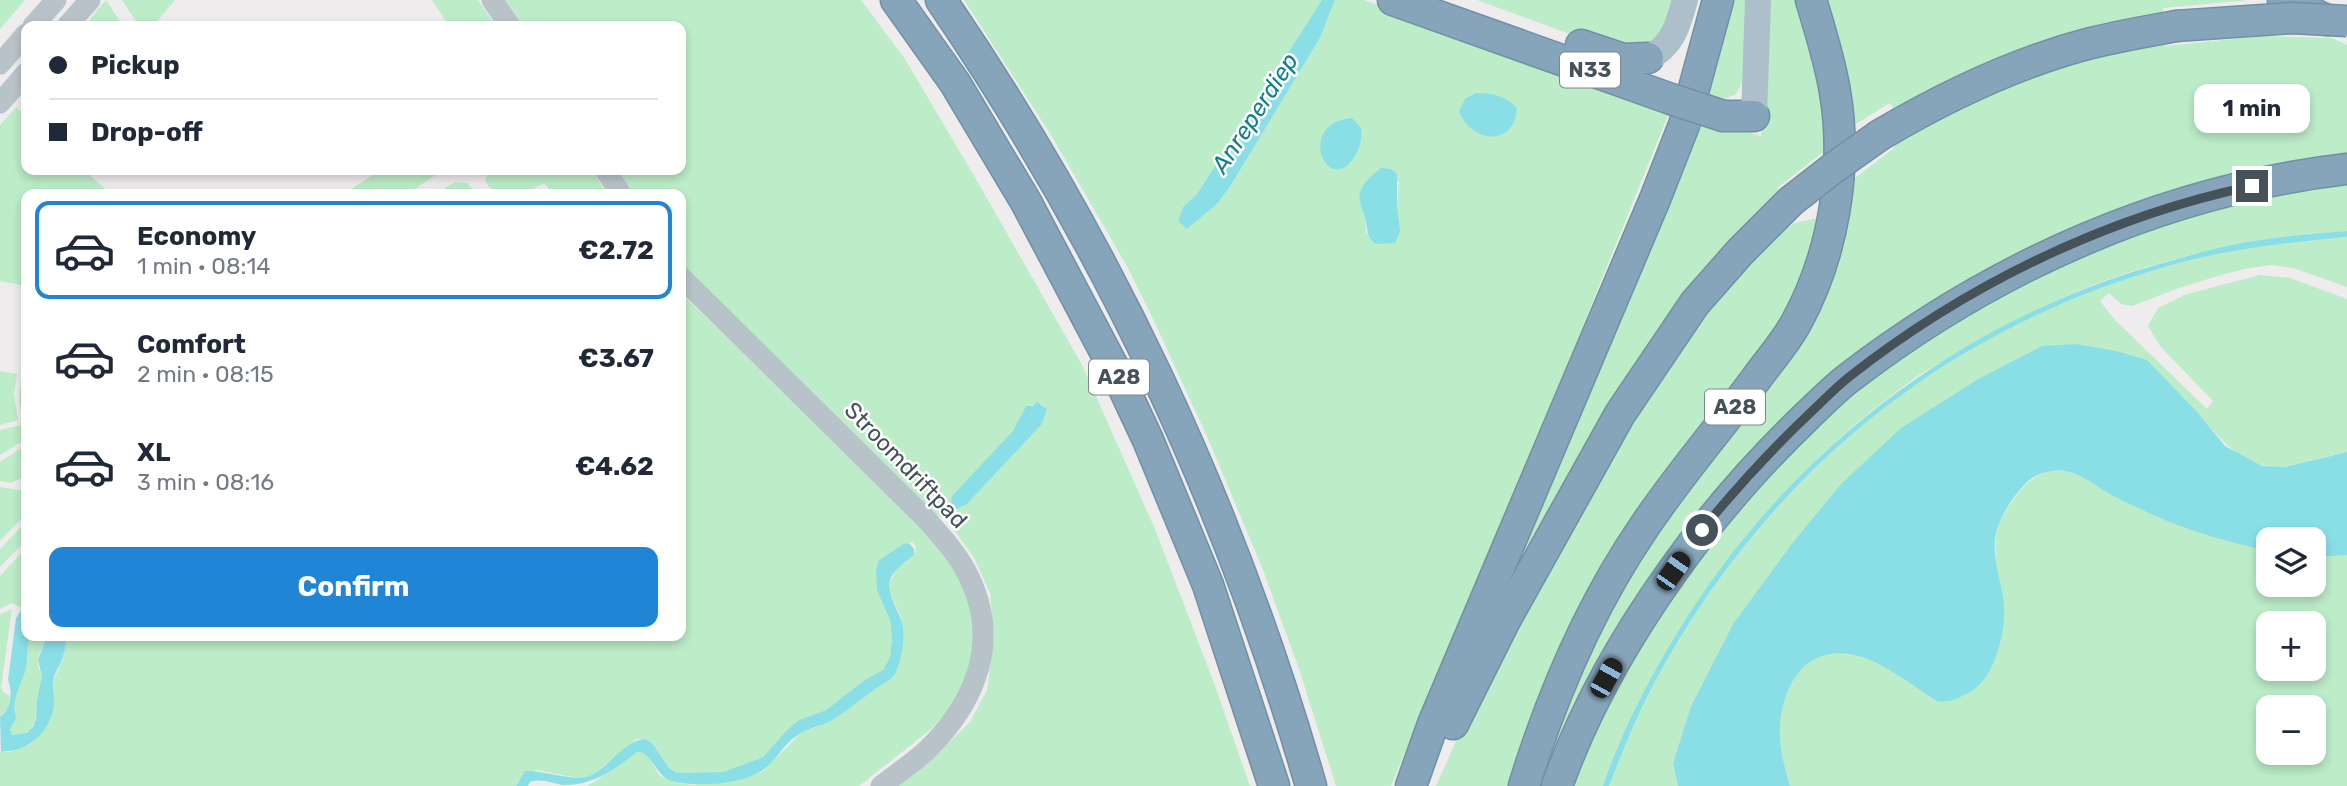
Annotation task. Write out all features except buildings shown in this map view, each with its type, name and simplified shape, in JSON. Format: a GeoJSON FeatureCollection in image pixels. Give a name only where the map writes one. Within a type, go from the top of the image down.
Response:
{"type":"FeatureCollection","features":[{"type":"Feature","properties":{"kind":"highway","name":"A28"},"geometry":{"type":"LineString","coordinates":[[896,0],[955,83],[1026,202],[1118,376],[1148,440],[1208,585],[1274,786]]}},
{"type":"Feature","properties":{"kind":"highway","name":"A28"},"geometry":{"type":"LineString","coordinates":[[941,0],[986,66],[1046,164],[1112,282],[1170,402],[1205,478],[1245,581],[1284,693],[1311,786]]}},
{"type":"Feature","properties":{"kind":"highway","name":"N33"},"geometry":{"type":"LineString","coordinates":[[1393,0],[1723,116],[1754,116]]}},
{"type":"Feature","properties":{"kind":"highway","name":"N33"},"geometry":{"type":"LineString","coordinates":[[1454,0],[1610,57],[1648,58]]}},
{"type":"Feature","properties":{"kind":"highway"},"geometry":{"type":"LineString","coordinates":[[1411,786],[1433,724],[1655,200],[1684,125],[1718,0]]}},
{"type":"Feature","properties":{"kind":"highway","name":"A28"},"geometry":{"type":"LineString","coordinates":[[1524,786],[1561,682],[1600,600],[1649,519],[1796,323],[1824,257],[1838,171],[1839,126],[1835,91],[1811,0]]}},
{"type":"Feature","properties":{"kind":"highway"},"geometry":{"type":"LineString","coordinates":[[2283,0],[2347,29]]}},
{"type":"Feature","properties":{"kind":"highway"},"geometry":{"type":"LineString","coordinates":[[1423,786],[1504,622],[1620,414],[1695,303],[1740,252],[1791,201],[1880,135],[1961,91],[2025,64],[2091,43],[2176,26],[2292,18],[2347,22]]}},
{"type":"Feature","properties":{"kind":"highway","name":"A28"},"geometry":{"type":"LineString","coordinates":[[1557,786],[1606,678],[1635,626],[1687,550],[1739,484],[1848,378],[1975,292],[2075,242],[2193,200],[2271,181],[2347,169]]}},
{"type":"Feature","properties":{"kind":"main road"},"geometry":{"type":"LineString","coordinates":[[1648,58],[1659,53],[1676,32],[1685,0]]}},
{"type":"Feature","properties":{"kind":"main road"},"geometry":{"type":"LineString","coordinates":[[1754,116],[1758,0]]}},
{"type":"Feature","properties":{"kind":"street"},"geometry":{"type":"LineString","coordinates":[[37,21],[56,0]]}},
{"type":"Feature","properties":{"kind":"street"},"geometry":{"type":"LineString","coordinates":[[71,21],[90,0]]}},
{"type":"Feature","properties":{"kind":"street"},"geometry":{"type":"LineString","coordinates":[[492,0],[507,21]]}},
{"type":"Feature","properties":{"kind":"street"},"geometry":{"type":"LineString","coordinates":[[0,64],[21,40]]}},
{"type":"Feature","properties":{"kind":"street"},"geometry":{"type":"LineString","coordinates":[[0,103],[21,79]]}},
{"type":"Feature","properties":{"kind":"street","name":"Stroomdriftpad"},"geometry":{"type":"LineString","coordinates":[[686,282],[926,519],[959,559],[977,595],[983,614],[984,640],[971,693],[956,717],[930,747],[881,786]]}},
{"type":"Feature","properties":{"kind":"green space"},"geometry":{"type":"Polygon","coordinates":[[[0,0],[25,0],[0,29],[0,0]]]}},
{"type":"Feature","properties":{"kind":"green space"},"geometry":{"type":"Polygon","coordinates":[[[106,0],[120,21],[88,21],[106,0]]]}},
{"type":"Feature","properties":{"kind":"green space"},"geometry":{"type":"Polygon","coordinates":[[[122,0],[175,0],[157,21],[136,21],[122,0]]]}},
{"type":"Feature","properties":{"kind":"green space"},"geometry":{"type":"Polygon","coordinates":[[[432,0],[478,0],[493,21],[446,21],[432,0]]]}},
{"type":"Feature","properties":{"kind":"green space"},"geometry":{"type":"Polygon","coordinates":[[[501,0],[861,0],[905,59],[1082,365],[1155,529],[1250,786],[897,786],[939,752],[970,722],[987,690],[994,637],[990,593],[974,558],[946,519],[936,516],[686,270],[686,189],[626,189],[616,175],[686,175],[686,21],[515,21],[501,0]],[[1041,404],[1026,406],[1012,432],[951,503],[956,508],[966,505],[1042,424],[1047,409],[1041,404]]]}},
{"type":"Feature","properties":{"kind":"green space"},"geometry":{"type":"Polygon","coordinates":[[[964,0],[1322,0],[1197,194],[1183,207],[1178,221],[1187,229],[1218,203],[1231,185],[1320,38],[1335,0],[1364,0],[1671,108],[1548,412],[1391,786],[1336,786],[1299,669],[1263,570],[1209,441],[1128,268],[1051,135],[964,0]],[[1399,181],[1360,203],[1365,217],[1366,234],[1397,206],[1399,181]]]}},
{"type":"Feature","properties":{"kind":"green space"},"geometry":{"type":"Polygon","coordinates":[[[1477,0],[1677,0],[1654,44],[1602,46],[1477,0]]]}},
{"type":"Feature","properties":{"kind":"green space"},"geometry":{"type":"Polygon","coordinates":[[[1728,0],[1752,0],[1742,83],[1736,94],[1721,101],[1720,98],[1701,96],[1728,0]]]}},
{"type":"Feature","properties":{"kind":"green space"},"geometry":{"type":"Polygon","coordinates":[[[1766,0],[1804,0],[1831,146],[1777,188],[1780,192],[1695,282],[1657,329],[1618,391],[1498,606],[1687,157],[1690,156],[1687,155],[1693,119],[1722,124],[1761,136],[1766,0]]]}},
{"type":"Feature","properties":{"kind":"green space"},"geometry":{"type":"Polygon","coordinates":[[[1817,0],[2250,0],[2163,8],[2163,13],[1894,109],[1890,103],[1849,128],[1855,178],[1894,148],[1895,135],[2054,63],[2164,43],[2165,46],[2263,36],[2332,38],[2347,45],[2347,160],[2079,232],[1760,452],[1549,786],[1535,786],[1561,696],[1687,476],[1837,230],[1817,0]]]}},
{"type":"Feature","properties":{"kind":"green space"},"geometry":{"type":"Polygon","coordinates":[[[16,107],[21,112],[21,175],[90,175],[105,189],[21,189],[21,285],[0,281],[0,125],[16,107]]]}},
{"type":"Feature","properties":{"kind":"green space"},"geometry":{"type":"Polygon","coordinates":[[[373,175],[436,175],[414,189],[351,189],[373,175]]]}},
{"type":"Feature","properties":{"kind":"green space"},"geometry":{"type":"Polygon","coordinates":[[[487,175],[595,175],[604,189],[549,189],[544,183],[533,189],[492,189],[485,181],[487,175]]]}},
{"type":"Feature","properties":{"kind":"green space"},"geometry":{"type":"Polygon","coordinates":[[[455,182],[467,183],[472,189],[443,189],[455,182]]]}},
{"type":"Feature","properties":{"kind":"green space"},"geometry":{"type":"Polygon","coordinates":[[[2347,182],[2347,231],[2272,239],[2198,253],[2090,286],[2039,309],[1931,368],[1868,414],[1788,488],[1719,572],[1660,664],[1603,786],[1573,786],[1608,704],[1633,657],[1676,589],[1725,525],[1778,465],[1836,411],[1897,361],[1963,316],[2033,277],[2113,241],[2232,202],[2347,182]]]}},
{"type":"Feature","properties":{"kind":"green space"},"geometry":{"type":"Polygon","coordinates":[[[1824,217],[1797,300],[1692,449],[1516,786],[1436,786],[1497,649],[1657,370],[1772,230],[1778,236],[1794,223],[1824,217]]]}},
{"type":"Feature","properties":{"kind":"green space"},"geometry":{"type":"Polygon","coordinates":[[[2347,237],[2347,287],[2293,268],[2271,265],[2221,275],[2132,306],[2121,304],[2109,293],[2100,301],[2115,320],[2207,409],[2213,401],[2160,346],[2148,326],[2158,308],[2187,294],[2260,275],[2290,278],[2347,299],[2347,452],[2288,466],[2261,465],[2248,460],[2226,444],[2198,413],[1839,486],[1790,546],[1733,624],[1691,706],[1673,763],[1678,786],[1609,786],[1651,689],[1698,610],[1751,538],[1811,473],[1876,414],[1948,364],[2025,320],[2107,285],[2214,255],[2271,245],[2347,237]]]}},
{"type":"Feature","properties":{"kind":"green space"},"geometry":{"type":"Polygon","coordinates":[[[686,298],[928,534],[957,571],[970,600],[975,642],[967,679],[954,704],[930,730],[859,786],[588,786],[637,752],[643,751],[659,775],[673,782],[691,785],[739,780],[762,772],[802,732],[820,726],[894,676],[902,619],[889,591],[890,582],[897,568],[914,555],[916,546],[912,542],[903,544],[878,562],[876,571],[890,620],[892,639],[890,657],[883,670],[866,679],[826,710],[799,720],[763,757],[723,772],[677,773],[669,768],[653,744],[646,739],[637,739],[596,772],[583,779],[536,770],[518,781],[516,786],[0,786],[0,751],[9,752],[25,747],[45,728],[53,709],[54,679],[63,659],[66,641],[686,641],[686,298]]]}},
{"type":"Feature","properties":{"kind":"green space"},"geometry":{"type":"Polygon","coordinates":[[[0,371],[17,374],[14,394],[18,420],[0,425],[0,371]]]}},
{"type":"Feature","properties":{"kind":"green space"},"geometry":{"type":"Polygon","coordinates":[[[21,381],[21,410],[19,398],[21,381]]]}},
{"type":"Feature","properties":{"kind":"green space"},"geometry":{"type":"Polygon","coordinates":[[[21,425],[21,442],[0,455],[0,430],[21,425]]]}},
{"type":"Feature","properties":{"kind":"green space"},"geometry":{"type":"Polygon","coordinates":[[[21,448],[21,478],[11,483],[0,481],[0,462],[21,448]]]}},
{"type":"Feature","properties":{"kind":"green space"},"geometry":{"type":"Polygon","coordinates":[[[2051,470],[2082,476],[2108,493],[2180,526],[2256,548],[2256,597],[2326,597],[2326,556],[2347,555],[2347,786],[1790,786],[1783,761],[1781,717],[1790,687],[1797,675],[1817,658],[1830,654],[1862,657],[1882,665],[1940,702],[1958,698],[1984,680],[2000,644],[2003,628],[2002,599],[1995,555],[1998,527],[2005,512],[2030,481],[2051,470]]]}},
{"type":"Feature","properties":{"kind":"green space"},"geometry":{"type":"Polygon","coordinates":[[[0,487],[21,490],[21,519],[0,541],[0,487]]]}},
{"type":"Feature","properties":{"kind":"green space"},"geometry":{"type":"Polygon","coordinates":[[[21,527],[21,545],[0,567],[0,549],[21,527]]]}},
{"type":"Feature","properties":{"kind":"green space"},"geometry":{"type":"Polygon","coordinates":[[[21,553],[21,608],[12,603],[0,609],[0,576],[21,553]]]}},
{"type":"Feature","properties":{"kind":"green space"},"geometry":{"type":"Polygon","coordinates":[[[12,609],[1,688],[10,696],[8,708],[0,717],[0,614],[12,609]]]}},
{"type":"Feature","properties":{"kind":"green space"},"geometry":{"type":"Polygon","coordinates":[[[28,641],[45,641],[38,659],[42,684],[33,725],[25,733],[12,735],[10,729],[16,718],[15,699],[23,675],[28,641]]]}},
{"type":"Feature","properties":{"kind":"water","name":"Anreperdiep"},"geometry":{"type":"Polygon","coordinates":[[[1322,0],[1335,0],[1320,38],[1231,185],[1218,203],[1187,229],[1178,221],[1183,207],[1197,194],[1322,0]]]}},
{"type":"Feature","properties":{"kind":"water"},"geometry":{"type":"Polygon","coordinates":[[[1476,93],[1498,96],[1517,108],[1514,121],[1508,130],[1500,135],[1482,135],[1465,122],[1459,111],[1465,99],[1476,93]]]}},
{"type":"Feature","properties":{"kind":"water"},"geometry":{"type":"Polygon","coordinates":[[[1352,118],[1361,128],[1359,148],[1353,159],[1343,168],[1334,169],[1326,164],[1320,143],[1324,132],[1335,123],[1352,118]]]}},
{"type":"Feature","properties":{"kind":"water"},"geometry":{"type":"Polygon","coordinates":[[[1381,168],[1391,169],[1397,174],[1400,231],[1395,243],[1375,244],[1372,241],[1360,203],[1363,187],[1381,168]]]}},
{"type":"Feature","properties":{"kind":"water"},"geometry":{"type":"Polygon","coordinates":[[[2347,231],[2347,237],[2252,248],[2195,259],[2107,286],[2025,321],[1948,364],[1876,414],[1811,473],[1751,538],[1698,610],[1651,689],[1609,786],[1603,786],[1619,744],[1648,683],[1682,625],[1727,560],[1777,501],[1832,446],[1892,396],[1956,353],[2024,316],[2095,285],[2228,246],[2347,231]]]}},
{"type":"Feature","properties":{"kind":"water"},"geometry":{"type":"Polygon","coordinates":[[[2076,344],[2147,360],[2198,413],[2225,446],[2262,466],[2285,467],[2347,452],[2347,555],[2326,556],[2326,527],[2256,527],[2256,548],[2179,526],[2113,496],[2077,475],[2065,471],[2044,472],[2026,483],[1998,526],[1995,555],[2003,600],[2003,628],[1993,664],[1978,686],[1954,700],[1936,701],[1891,671],[1862,657],[1830,654],[1817,658],[1797,675],[1790,687],[1781,717],[1783,761],[1790,786],[1678,786],[1673,763],[1691,706],[1733,624],[1790,546],[1839,486],[1901,428],[1980,378],[2042,346],[2076,344]]]}},
{"type":"Feature","properties":{"kind":"water"},"geometry":{"type":"Polygon","coordinates":[[[1037,402],[1047,409],[1042,424],[966,505],[954,510],[950,505],[952,496],[1012,432],[1026,406],[1033,406],[1037,402]]]}},
{"type":"Feature","properties":{"kind":"water"},"geometry":{"type":"Polygon","coordinates":[[[909,543],[914,549],[914,555],[897,570],[890,582],[903,630],[902,654],[894,675],[831,721],[804,731],[792,739],[762,771],[723,783],[679,783],[665,778],[646,755],[637,752],[612,770],[584,783],[563,785],[539,780],[530,782],[528,786],[516,786],[525,771],[574,778],[586,777],[602,768],[630,744],[646,739],[653,744],[669,768],[677,773],[723,772],[763,757],[799,720],[826,710],[866,679],[883,670],[890,657],[892,639],[890,620],[877,590],[878,561],[903,544],[909,543]]]}},
{"type":"Feature","properties":{"kind":"water"},"geometry":{"type":"Polygon","coordinates":[[[21,610],[21,641],[28,641],[24,675],[16,698],[16,718],[10,729],[12,735],[26,733],[33,727],[42,677],[38,660],[45,641],[66,641],[62,660],[54,677],[54,705],[48,724],[28,745],[11,751],[1,751],[0,717],[7,710],[10,700],[8,680],[16,618],[21,610]]]}},
{"type":"Feature","properties":{"kind":"route"},"geometry":{"type":"LineString","coordinates":[[1702,530],[1739,484],[1848,378],[1975,292],[2075,242],[2193,200],[2252,186]]}}]}
